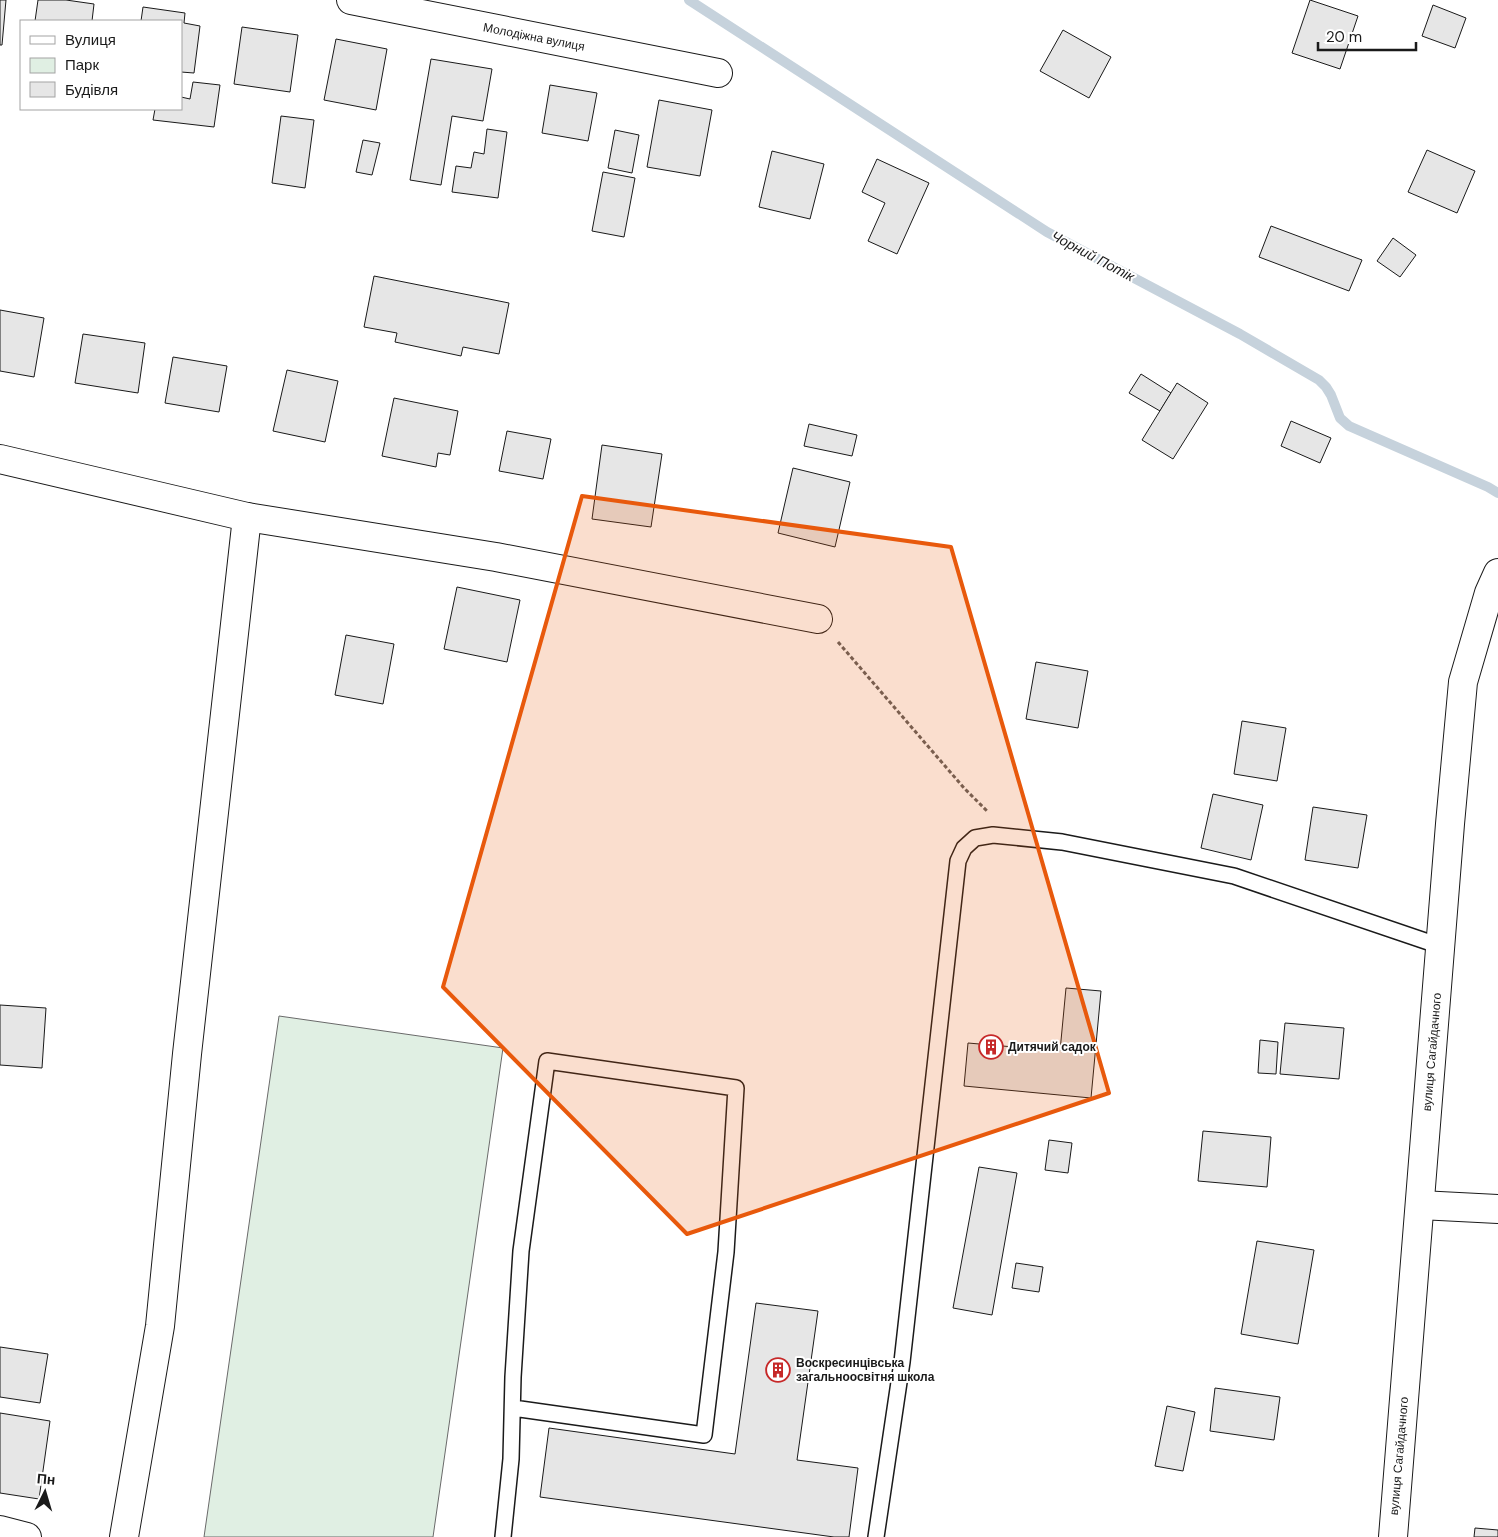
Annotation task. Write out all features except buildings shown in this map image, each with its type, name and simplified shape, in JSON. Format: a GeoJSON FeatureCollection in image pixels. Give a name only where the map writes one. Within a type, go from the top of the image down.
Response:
{"type":"FeatureCollection","features":[{"type":"Feature","properties":{"kind":"street","name":"Молодіжна вулиця"},"geometry":{"type":"LineString","coordinates":[[351,0],[718,73]]}},
{"type":"Feature","properties":{"kind":"street"},"geometry":{"type":"LineString","coordinates":[[0,459],[247,517],[496,558],[818,619]]}},
{"type":"Feature","properties":{"kind":"street"},"geometry":{"type":"LineString","coordinates":[[124,1537],[160,1326],[187,1054],[247,517]]}},
{"type":"Feature","properties":{"kind":"street","name":"вулиця Сагайдачного"},"geometry":{"type":"LineString","coordinates":[[1393,1537],[1463,682],[1489,593],[1498,573]]}},
{"type":"Feature","properties":{"kind":"street"},"geometry":{"type":"LineString","coordinates":[[1420,1205],[1498,1209]]}},
{"type":"Feature","properties":{"kind":"street"},"geometry":{"type":"LineString","coordinates":[[0,1530],[27,1537]]}},
{"type":"Feature","properties":{"kind":"lane"},"geometry":{"type":"LineString","coordinates":[[876,1537],[902,1362],[958,861],[964,848],[975,838],[993,835],[1014,837],[1062,842],[1234,876],[1440,946]]}},
{"type":"Feature","properties":{"kind":"lane"},"geometry":{"type":"LineString","coordinates":[[504,1537],[511,1460],[513,1408],[520,1251],[547,1061],[736,1088],[726,1252],[704,1435],[513,1408]]}},
{"type":"Feature","properties":{"kind":"path"},"geometry":{"type":"LineString","coordinates":[[818,619],[964,788],[1014,837]]}},
{"type":"Feature","properties":{"kind":"highlighted area"},"geometry":{"type":"Polygon","coordinates":[[[582,496],[951,547],[1109,1093],[687,1234],[443,987],[582,496]]]}},
{"type":"Feature","properties":{"kind":"green space"},"geometry":{"type":"Polygon","coordinates":[[[279,1016],[503,1048],[433,1537],[204,1537],[279,1016]]]}},
{"type":"Feature","properties":{"kind":"waterway","name":"Чорний Потік"},"geometry":{"type":"LineString","coordinates":[[689,0],[1047,232],[1240,334],[1319,380],[1331,395],[1340,418],[1349,426],[1498,493]]}},
{"type":"Feature","properties":{"kind":"place","name":"Дитячий садок"},"geometry":{"type":"Point","coordinates":[991,1047]}},
{"type":"Feature","properties":{"kind":"place","name":"Воскресинцівська загальноосвітня школа"},"geometry":{"type":"Point","coordinates":[778,1370]}}]}
